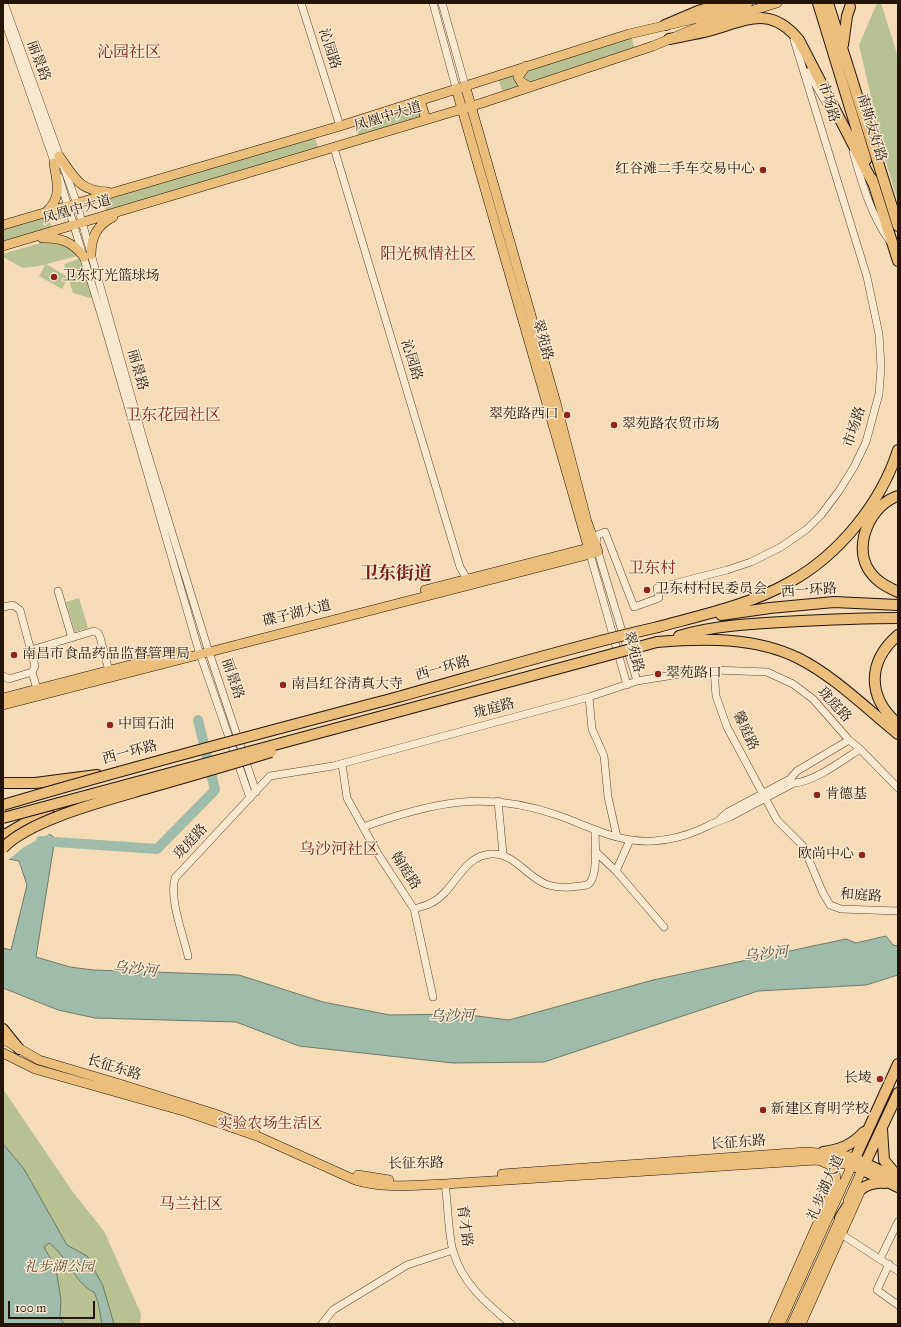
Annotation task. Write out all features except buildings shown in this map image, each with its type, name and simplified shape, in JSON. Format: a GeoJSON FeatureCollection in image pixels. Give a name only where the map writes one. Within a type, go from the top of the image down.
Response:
{"type":"FeatureCollection","features":[{"type":"Feature","properties":{"kind":"highway"},"geometry":{"type":"LineString","coordinates":[[665,26],[698,11],[724,3]]}},
{"type":"Feature","properties":{"kind":"highway","name":"南斯友好路"},"geometry":{"type":"LineString","coordinates":[[821,3],[843,48],[898,226]]}},
{"type":"Feature","properties":{"kind":"highway","name":"南斯友好路"},"geometry":{"type":"LineString","coordinates":[[821,3],[898,261]]}},
{"type":"Feature","properties":{"kind":"highway"},"geometry":{"type":"LineString","coordinates":[[843,48],[847,16],[850,7]]}},
{"type":"Feature","properties":{"kind":"highway"},"geometry":{"type":"LineString","coordinates":[[669,39],[706,32],[755,17],[777,21],[789,29],[799,40],[874,184]]}},
{"type":"Feature","properties":{"kind":"highway"},"geometry":{"type":"LineString","coordinates":[[658,627],[732,606],[769,592],[790,582],[817,564],[841,542],[864,515],[880,490],[898,450]]}},
{"type":"Feature","properties":{"kind":"highway"},"geometry":{"type":"LineString","coordinates":[[898,496],[892,498],[881,507],[870,520],[865,533],[863,547],[867,566],[875,578],[898,592]]}},
{"type":"Feature","properties":{"kind":"highway","name":"西一环路"},"geometry":{"type":"LineString","coordinates":[[3,805],[105,774],[400,696],[597,641],[658,627],[770,608],[834,602],[898,605]]}},
{"type":"Feature","properties":{"kind":"highway","name":"西一环路"},"geometry":{"type":"LineString","coordinates":[[3,818],[698,630],[744,624],[836,619],[898,618]]}},
{"type":"Feature","properties":{"kind":"highway"},"geometry":{"type":"LineString","coordinates":[[898,635],[885,648],[876,666],[874,676],[875,687],[884,710],[898,724]]}},
{"type":"Feature","properties":{"kind":"highway"},"geometry":{"type":"LineString","coordinates":[[657,642],[694,639],[734,641],[779,650],[816,669],[898,734]]}},
{"type":"Feature","properties":{"kind":"highway"},"geometry":{"type":"LineString","coordinates":[[3,836],[25,823],[282,749],[333,729]]}},
{"type":"Feature","properties":{"kind":"highway"},"geometry":{"type":"LineString","coordinates":[[3,783],[35,782],[105,774]]}},
{"type":"Feature","properties":{"kind":"highway"},"geometry":{"type":"LineString","coordinates":[[3,848],[9,842],[32,828],[84,807]]}},
{"type":"Feature","properties":{"kind":"highway"},"geometry":{"type":"LineString","coordinates":[[3,1029],[19,1049]]}},
{"type":"Feature","properties":{"kind":"highway","name":"礼步湖大道"},"geometry":{"type":"LineString","coordinates":[[853,1162],[898,1064]]}},
{"type":"Feature","properties":{"kind":"highway","name":"礼步湖大道"},"geometry":{"type":"LineString","coordinates":[[863,1166],[898,1093]]}},
{"type":"Feature","properties":{"kind":"highway"},"geometry":{"type":"LineString","coordinates":[[823,1152],[835,1151],[850,1145],[869,1126]]}},
{"type":"Feature","properties":{"kind":"highway"},"geometry":{"type":"LineString","coordinates":[[882,1127],[884,1160],[896,1182]]}},
{"type":"Feature","properties":{"kind":"highway"},"geometry":{"type":"LineString","coordinates":[[853,1162],[896,1182]]}},
{"type":"Feature","properties":{"kind":"highway"},"geometry":{"type":"LineString","coordinates":[[840,1218],[854,1197],[863,1187],[871,1182],[896,1182]]}},
{"type":"Feature","properties":{"kind":"main road","name":"凤凰中大道"},"geometry":{"type":"LineString","coordinates":[[3,225],[340,126],[629,34],[665,26],[748,3]]}},
{"type":"Feature","properties":{"kind":"main road","name":"凤凰中大道"},"geometry":{"type":"LineString","coordinates":[[3,246],[530,88],[669,39],[704,25],[777,3]]}},
{"type":"Feature","properties":{"kind":"main road"},"geometry":{"type":"LineString","coordinates":[[526,66],[518,77],[520,82],[530,88]]}},
{"type":"Feature","properties":{"kind":"main road","name":"翠苑路"},"geometry":{"type":"LineString","coordinates":[[465,85],[466,108]]}},
{"type":"Feature","properties":{"kind":"main road","name":"翠苑路"},"geometry":{"type":"LineString","coordinates":[[456,88],[466,108],[593,550]]}},
{"type":"Feature","properties":{"kind":"main road"},"geometry":{"type":"LineString","coordinates":[[420,100],[426,120]]}},
{"type":"Feature","properties":{"kind":"main road"},"geometry":{"type":"LineString","coordinates":[[57,160],[82,186],[98,192],[118,192]]}},
{"type":"Feature","properties":{"kind":"main road"},"geometry":{"type":"LineString","coordinates":[[44,213],[52,207],[58,195],[57,160]]}},
{"type":"Feature","properties":{"kind":"main road"},"geometry":{"type":"LineString","coordinates":[[27,239],[61,239],[88,256],[91,243],[99,227],[105,221],[132,208]]}},
{"type":"Feature","properties":{"kind":"main road","name":"碟子湖大道"},"geometry":{"type":"LineString","coordinates":[[3,706],[203,650],[467,579],[593,550]]}},
{"type":"Feature","properties":{"kind":"main road","name":"碟子湖大道"},"geometry":{"type":"LineString","coordinates":[[3,698],[109,671],[203,650],[593,550]]}},
{"type":"Feature","properties":{"kind":"main road","name":"长征东路"},"geometry":{"type":"LineString","coordinates":[[3,1039],[39,1060],[215,1114],[260,1131],[356,1174],[386,1180],[426,1179],[823,1152],[853,1162]]}},
{"type":"Feature","properties":{"kind":"main road","name":"长征东路"},"geometry":{"type":"LineString","coordinates":[[3,1053],[35,1069],[187,1112],[257,1136],[355,1180],[369,1184],[385,1186],[446,1184],[816,1160],[853,1162]]}},
{"type":"Feature","properties":{"kind":"main road"},"geometry":{"type":"LineString","coordinates":[[816,1160],[832,1167],[835,1171],[836,1182],[830,1212]]}},
{"type":"Feature","properties":{"kind":"main road","name":"礼步湖大道"},"geometry":{"type":"LineString","coordinates":[[780,1324],[853,1162]]}},
{"type":"Feature","properties":{"kind":"main road","name":"礼步湖大道"},"geometry":{"type":"LineString","coordinates":[[792,1324],[863,1166]]}},
{"type":"Feature","properties":{"kind":"main road"},"geometry":{"type":"LineString","coordinates":[[773,1324],[836,1182]]}},
{"type":"Feature","properties":{"kind":"main road"},"geometry":{"type":"LineString","coordinates":[[801,1324],[863,1187]]}},
{"type":"Feature","properties":{"kind":"street","name":"丽景路"},"geometry":{"type":"LineString","coordinates":[[4,3],[73,205],[144,442],[203,650],[250,798]]}},
{"type":"Feature","properties":{"kind":"street","name":"沁园路"},"geometry":{"type":"LineString","coordinates":[[301,3],[340,126]]}},
{"type":"Feature","properties":{"kind":"street","name":"翠苑路"},"geometry":{"type":"LineString","coordinates":[[433,3],[456,88]]}},
{"type":"Feature","properties":{"kind":"street","name":"翠苑路"},"geometry":{"type":"LineString","coordinates":[[442,3],[465,85]]}},
{"type":"Feature","properties":{"kind":"street","name":"丽景路"},"geometry":{"type":"LineString","coordinates":[[3,16],[57,160]]}},
{"type":"Feature","properties":{"kind":"street","name":"市场路"},"geometry":{"type":"LineString","coordinates":[[593,550],[597,535],[605,532],[634,607],[659,598],[657,588],[727,570],[751,562],[781,547],[807,529],[821,515],[839,491],[854,467],[866,442],[878,394],[881,367],[879,334],[867,277],[801,60],[789,29]]}},
{"type":"Feature","properties":{"kind":"street"},"geometry":{"type":"LineString","coordinates":[[801,60],[852,150],[867,198],[879,226],[893,246]]}},
{"type":"Feature","properties":{"kind":"street","name":"沁园路"},"geometry":{"type":"LineString","coordinates":[[334,148],[460,567],[467,579]]}},
{"type":"Feature","properties":{"kind":"street","name":"翠苑路"},"geometry":{"type":"LineString","coordinates":[[593,550],[637,682]]}},
{"type":"Feature","properties":{"kind":"street","name":"翠苑路"},"geometry":{"type":"LineString","coordinates":[[593,550],[627,685]]}},
{"type":"Feature","properties":{"kind":"street"},"geometry":{"type":"LineString","coordinates":[[58,591],[72,638]]}},
{"type":"Feature","properties":{"kind":"street"},"geometry":{"type":"LineString","coordinates":[[3,607],[13,605],[20,610],[35,666],[32,672],[37,690]]}},
{"type":"Feature","properties":{"kind":"street"},"geometry":{"type":"LineString","coordinates":[[31,650],[94,631],[98,633],[109,671]]}},
{"type":"Feature","properties":{"kind":"street","name":"丽景路"},"geometry":{"type":"LineString","coordinates":[[203,650],[256,792]]}},
{"type":"Feature","properties":{"kind":"street","name":"珑庭路"},"geometry":{"type":"LineString","coordinates":[[188,956],[172,887],[175,878],[270,776],[342,764],[589,698],[637,682],[686,673],[714,670],[767,672],[793,684],[812,699],[849,740],[860,749],[898,788]]}},
{"type":"Feature","properties":{"kind":"street","name":"馨庭路"},"geometry":{"type":"LineString","coordinates":[[714,670],[716,696],[727,727],[764,796]]}},
{"type":"Feature","properties":{"kind":"street"},"geometry":{"type":"LineString","coordinates":[[3,676],[9,679],[32,672]]}},
{"type":"Feature","properties":{"kind":"street"},"geometry":{"type":"LineString","coordinates":[[589,698],[592,729],[604,756],[608,797],[617,837]]}},
{"type":"Feature","properties":{"kind":"street"},"geometry":{"type":"LineString","coordinates":[[363,826],[415,809],[443,803],[470,801],[498,802],[537,808],[595,831],[630,840],[652,841],[676,838],[730,817],[764,796],[790,778],[797,771],[849,740]]}},
{"type":"Feature","properties":{"kind":"street"},"geometry":{"type":"LineString","coordinates":[[764,796],[794,783],[803,782],[860,749]]}},
{"type":"Feature","properties":{"kind":"street","name":"翰庭路"},"geometry":{"type":"LineString","coordinates":[[342,764],[347,798],[378,854],[414,909],[433,997]]}},
{"type":"Feature","properties":{"kind":"street","name":"和庭路"},"geometry":{"type":"LineString","coordinates":[[764,796],[778,820],[803,846],[823,893],[830,905],[841,908],[898,911]]}},
{"type":"Feature","properties":{"kind":"street"},"geometry":{"type":"LineString","coordinates":[[498,802],[503,854]]}},
{"type":"Feature","properties":{"kind":"street"},"geometry":{"type":"LineString","coordinates":[[414,909],[431,904],[448,889],[461,871],[479,858],[490,854],[503,854],[539,881],[551,886],[566,888],[590,883],[594,876],[595,831]]}},
{"type":"Feature","properties":{"kind":"street"},"geometry":{"type":"LineString","coordinates":[[616,871],[630,840]]}},
{"type":"Feature","properties":{"kind":"street"},"geometry":{"type":"LineString","coordinates":[[595,851],[616,871],[664,927]]}},
{"type":"Feature","properties":{"kind":"street","name":"育才路"},"geometry":{"type":"LineString","coordinates":[[446,1184],[453,1250],[466,1279],[481,1299],[511,1324]]}},
{"type":"Feature","properties":{"kind":"street"},"geometry":{"type":"LineString","coordinates":[[880,1259],[898,1222]]}},
{"type":"Feature","properties":{"kind":"street"},"geometry":{"type":"LineString","coordinates":[[841,1234],[898,1270]]}},
{"type":"Feature","properties":{"kind":"street"},"geometry":{"type":"LineString","coordinates":[[322,1324],[333,1310],[408,1266],[453,1250]]}},
{"type":"Feature","properties":{"kind":"street"},"geometry":{"type":"LineString","coordinates":[[889,1264],[877,1290],[898,1305]]}},
{"type":"Feature","properties":{"kind":"green space"},"geometry":{"type":"Polygon","coordinates":[[[877,3],[881,3],[898,57],[898,202],[886,162],[859,45],[877,3]]]}},
{"type":"Feature","properties":{"kind":"green space"},"geometry":{"type":"Polygon","coordinates":[[[631,36],[635,50],[502,91],[498,78],[631,36]]]}},
{"type":"Feature","properties":{"kind":"green space"},"geometry":{"type":"Polygon","coordinates":[[[417,105],[421,117],[359,137],[355,125],[417,105]]]}},
{"type":"Feature","properties":{"kind":"green space"},"geometry":{"type":"Polygon","coordinates":[[[314,135],[318,147],[106,212],[102,200],[314,135]]]}},
{"type":"Feature","properties":{"kind":"green space"},"geometry":{"type":"Polygon","coordinates":[[[48,216],[52,228],[3,241],[3,228],[48,216]]]}},
{"type":"Feature","properties":{"kind":"green space"},"geometry":{"type":"Polygon","coordinates":[[[44,242],[68,246],[77,256],[46,264],[68,277],[64,264],[81,258],[94,299],[73,293],[68,278],[62,289],[39,276],[45,265],[23,268],[3,257],[3,254],[44,242]]]}},
{"type":"Feature","properties":{"kind":"green space"},"geometry":{"type":"Polygon","coordinates":[[[79,598],[88,628],[75,632],[66,602],[79,598]]]}},
{"type":"Feature","properties":{"kind":"green space","name":"礼步湖公园"},"geometry":{"type":"Polygon","coordinates":[[[3,1089],[75,1195],[104,1231],[141,1314],[140,1324],[3,1324],[3,1089]]]}},
{"type":"Feature","properties":{"kind":"water","name":"乌沙河"},"geometry":{"type":"Polygon","coordinates":[[[3,802],[55,838],[36,957],[70,967],[93,970],[239,975],[323,1002],[390,1015],[461,1014],[509,1020],[653,980],[846,939],[856,943],[886,936],[893,945],[898,946],[898,975],[866,985],[758,991],[544,1062],[453,1063],[299,1046],[236,1022],[95,1018],[58,1010],[3,988],[3,948],[11,950],[27,885],[19,861],[3,858],[3,802]]]}},
{"type":"Feature","properties":{"kind":"water"},"geometry":{"type":"Polygon","coordinates":[[[3,1144],[24,1169],[67,1245],[87,1256],[103,1286],[114,1324],[102,1324],[98,1302],[94,1292],[82,1283],[61,1255],[49,1243],[44,1247],[56,1269],[61,1300],[60,1317],[64,1324],[3,1324],[3,1144]]]}},
{"type":"Feature","properties":{"kind":"pier"},"geometry":{"type":"Polygon","coordinates":[[[3,800],[51,833],[24,847],[7,861],[3,860],[3,800]]]}},
{"type":"Feature","properties":{"kind":"waterway"},"geometry":{"type":"LineString","coordinates":[[41,841],[157,849],[215,790],[198,720]]}},
{"type":"Feature","properties":{"kind":"place","name":"红谷滩二手车交易中心"},"geometry":{"type":"Point","coordinates":[763,170]}},
{"type":"Feature","properties":{"kind":"place","name":"卫东灯光篮球场"},"geometry":{"type":"Point","coordinates":[54,277]}},
{"type":"Feature","properties":{"kind":"place","name":"翠苑路西口"},"geometry":{"type":"Point","coordinates":[567,415]}},
{"type":"Feature","properties":{"kind":"place","name":"翠苑路农贸市场"},"geometry":{"type":"Point","coordinates":[614,425]}},
{"type":"Feature","properties":{"kind":"place","name":"卫东村村民委员会"},"geometry":{"type":"Point","coordinates":[647,590]}},
{"type":"Feature","properties":{"kind":"place","name":"南昌市食品药品监督管理局"},"geometry":{"type":"Point","coordinates":[14,655]}},
{"type":"Feature","properties":{"kind":"place","name":"翠苑路口"},"geometry":{"type":"Point","coordinates":[658,674]}},
{"type":"Feature","properties":{"kind":"place","name":"南昌红谷清真大寺"},"geometry":{"type":"Point","coordinates":[283,685]}},
{"type":"Feature","properties":{"kind":"place","name":"中国石油"},"geometry":{"type":"Point","coordinates":[110,725]}},
{"type":"Feature","properties":{"kind":"place","name":"肯德基"},"geometry":{"type":"Point","coordinates":[817,795]}},
{"type":"Feature","properties":{"kind":"place","name":"欧尚中心"},"geometry":{"type":"Point","coordinates":[862,855]}},
{"type":"Feature","properties":{"kind":"place","name":"长堎"},"geometry":{"type":"Point","coordinates":[880,1079]}},
{"type":"Feature","properties":{"kind":"place","name":"新建区育明学校"},"geometry":{"type":"Point","coordinates":[763,1110]}},
{"type":"Feature","properties":{"kind":"district","name":"沁园社区"},"geometry":{"type":"Point","coordinates":[129,53]}},
{"type":"Feature","properties":{"kind":"district","name":"阳光枫情社区"},"geometry":{"type":"Point","coordinates":[428,255]}},
{"type":"Feature","properties":{"kind":"district","name":"卫东花园社区"},"geometry":{"type":"Point","coordinates":[173,416]}},
{"type":"Feature","properties":{"kind":"district","name":"卫东村"},"geometry":{"type":"Point","coordinates":[652,569]}},
{"type":"Feature","properties":{"kind":"district","name":"卫东街道"},"geometry":{"type":"Point","coordinates":[396,575]}},
{"type":"Feature","properties":{"kind":"district","name":"乌沙河社区"},"geometry":{"type":"Point","coordinates":[339,850]}},
{"type":"Feature","properties":{"kind":"district","name":"实验农场生活区"},"geometry":{"type":"Point","coordinates":[270,1124]}},
{"type":"Feature","properties":{"kind":"district","name":"马兰社区"},"geometry":{"type":"Point","coordinates":[191,1205]}}]}
